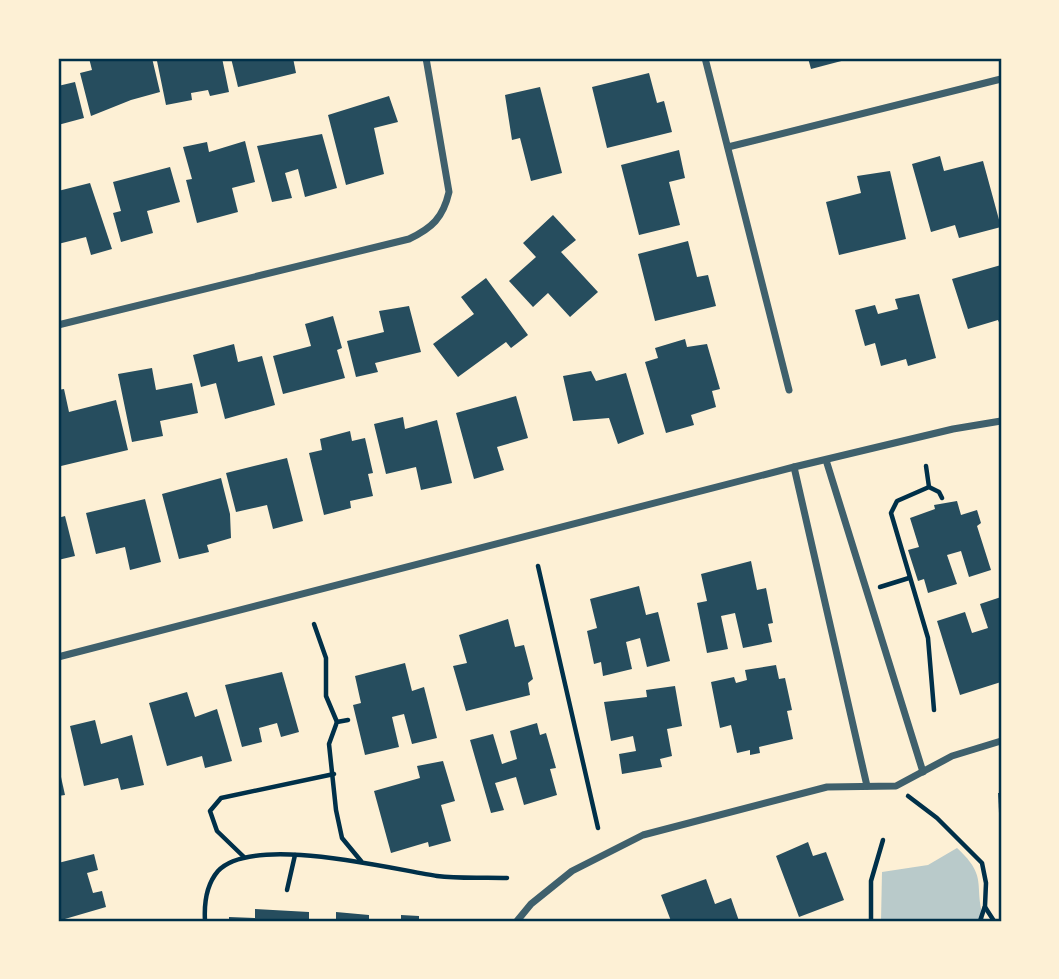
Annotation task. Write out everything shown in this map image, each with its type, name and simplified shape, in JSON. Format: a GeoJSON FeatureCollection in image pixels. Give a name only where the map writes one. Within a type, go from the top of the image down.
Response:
{"type":"FeatureCollection","features":[{"type":"Feature","properties":{"kind":"street"},"geometry":{"type":"LineString","coordinates":[[58,325],[409,239],[431,228],[445,209],[449,192],[427,59],[436,58]]}},
{"type":"Feature","properties":{"kind":"street"},"geometry":{"type":"LineString","coordinates":[[705,58],[789,390]]}},
{"type":"Feature","properties":{"kind":"street"},"geometry":{"type":"LineString","coordinates":[[728,147],[1001,79]]}},
{"type":"Feature","properties":{"kind":"street"},"geometry":{"type":"LineString","coordinates":[[58,657],[794,467],[953,429],[1001,421]]}},
{"type":"Feature","properties":{"kind":"street"},"geometry":{"type":"LineString","coordinates":[[826,460],[923,772]]}},
{"type":"Feature","properties":{"kind":"street"},"geometry":{"type":"LineString","coordinates":[[794,467],[867,786]]}},
{"type":"Feature","properties":{"kind":"street"},"geometry":{"type":"LineString","coordinates":[[517,921],[531,904],[572,871],[643,835],[827,787],[896,786],[952,756],[1001,741]]}},
{"type":"Feature","properties":{"kind":"path"},"geometry":{"type":"LineString","coordinates":[[926,466],[929,487]]}},
{"type":"Feature","properties":{"kind":"path"},"geometry":{"type":"LineString","coordinates":[[929,487],[939,492],[942,499]]}},
{"type":"Feature","properties":{"kind":"path"},"geometry":{"type":"LineString","coordinates":[[929,487],[897,501],[891,513],[928,638],[934,710]]}},
{"type":"Feature","properties":{"kind":"path"},"geometry":{"type":"LineString","coordinates":[[538,566],[598,828]]}},
{"type":"Feature","properties":{"kind":"path"},"geometry":{"type":"LineString","coordinates":[[880,587],[909,578]]}},
{"type":"Feature","properties":{"kind":"path"},"geometry":{"type":"LineString","coordinates":[[314,624],[326,658],[326,696],[337,722],[329,744],[342,838],[361,861]]}},
{"type":"Feature","properties":{"kind":"path"},"geometry":{"type":"LineString","coordinates":[[337,722],[348,720]]}},
{"type":"Feature","properties":{"kind":"path"},"geometry":{"type":"LineString","coordinates":[[244,857],[217,831],[210,811],[221,798],[334,774]]}},
{"type":"Feature","properties":{"kind":"path"},"geometry":{"type":"LineString","coordinates":[[896,786],[937,818],[982,863],[986,883],[985,906],[979,921]]}},
{"type":"Feature","properties":{"kind":"path"},"geometry":{"type":"LineString","coordinates":[[871,921],[871,881],[883,840]]}},
{"type":"Feature","properties":{"kind":"path"},"geometry":{"type":"LineString","coordinates":[[286,890],[295,855]]}},
{"type":"Feature","properties":{"kind":"path"},"geometry":{"type":"LineString","coordinates":[[205,921],[206,892],[219,870],[244,857],[316,855],[439,876],[506,877]]}},
{"type":"Feature","properties":{"kind":"path"},"geometry":{"type":"LineString","coordinates":[[985,906],[994,921]]}},
{"type":"Feature","properties":{"kind":"shaded area"},"geometry":{"type":"Polygon","coordinates":[[[957,848],[977,875],[985,921],[881,921],[882,872],[928,865],[957,848]]]}},
{"type":"Feature","properties":{"kind":"building"},"geometry":{"type":"Polygon","coordinates":[[[89,58],[152,58],[160,92],[91,116],[80,73],[92,70],[89,58]]]}},
{"type":"Feature","properties":{"kind":"building"},"geometry":{"type":"Polygon","coordinates":[[[173,58],[222,58],[229,92],[210,96],[208,90],[191,93],[192,100],[166,105],[157,61],[173,58]]]}},
{"type":"Feature","properties":{"kind":"building"},"geometry":{"type":"Polygon","coordinates":[[[231,58],[293,58],[296,73],[238,87],[231,58]]]}},
{"type":"Feature","properties":{"kind":"building"},"geometry":{"type":"Polygon","coordinates":[[[808,58],[849,58],[849,59],[811,69],[808,58]]]}},
{"type":"Feature","properties":{"kind":"building"},"geometry":{"type":"Polygon","coordinates":[[[649,73],[657,103],[664,101],[672,132],[607,148],[592,87],[649,73]]]}},
{"type":"Feature","properties":{"kind":"building"},"geometry":{"type":"Polygon","coordinates":[[[75,82],[84,118],[58,125],[58,86],[75,82]]]}},
{"type":"Feature","properties":{"kind":"building"},"geometry":{"type":"Polygon","coordinates":[[[540,87],[562,173],[531,181],[520,138],[512,140],[505,95],[540,87]]]}},
{"type":"Feature","properties":{"kind":"building"},"geometry":{"type":"Polygon","coordinates":[[[389,96],[398,122],[374,128],[384,174],[346,185],[328,115],[389,96]]]}},
{"type":"Feature","properties":{"kind":"building"},"geometry":{"type":"Polygon","coordinates":[[[322,134],[337,188],[305,197],[298,169],[285,173],[292,198],[272,202],[257,146],[322,134]]]}},
{"type":"Feature","properties":{"kind":"building"},"geometry":{"type":"Polygon","coordinates":[[[245,141],[255,182],[232,188],[238,212],[197,223],[186,180],[192,179],[183,147],[207,142],[209,152],[245,141]]]}},
{"type":"Feature","properties":{"kind":"building"},"geometry":{"type":"Polygon","coordinates":[[[679,150],[685,178],[669,182],[680,225],[639,235],[621,165],[679,150]]]}},
{"type":"Feature","properties":{"kind":"building"},"geometry":{"type":"Polygon","coordinates":[[[940,156],[944,171],[983,161],[1001,227],[959,238],[955,225],[931,232],[912,164],[940,156]]]}},
{"type":"Feature","properties":{"kind":"building"},"geometry":{"type":"Polygon","coordinates":[[[170,167],[180,202],[147,211],[153,233],[121,242],[113,213],[121,211],[113,182],[170,167]]]}},
{"type":"Feature","properties":{"kind":"building"},"geometry":{"type":"Polygon","coordinates":[[[890,171],[906,239],[839,255],[826,202],[861,193],[857,176],[890,171]]]}},
{"type":"Feature","properties":{"kind":"building"},"geometry":{"type":"Polygon","coordinates":[[[90,183],[112,249],[91,255],[86,237],[58,244],[58,191],[90,183]]]}},
{"type":"Feature","properties":{"kind":"building"},"geometry":{"type":"Polygon","coordinates":[[[553,215],[576,240],[561,252],[598,292],[570,317],[548,293],[533,307],[509,281],[536,257],[523,243],[553,215]]]}},
{"type":"Feature","properties":{"kind":"building"},"geometry":{"type":"Polygon","coordinates":[[[688,241],[697,277],[708,275],[716,306],[655,321],[638,254],[688,241]]]}},
{"type":"Feature","properties":{"kind":"building"},"geometry":{"type":"Polygon","coordinates":[[[1001,265],[1001,327],[998,320],[968,329],[952,279],[1001,265]]]}},
{"type":"Feature","properties":{"kind":"building"},"geometry":{"type":"Polygon","coordinates":[[[486,278],[528,335],[511,348],[506,342],[458,377],[433,344],[474,314],[461,297],[486,278]]]}},
{"type":"Feature","properties":{"kind":"building"},"geometry":{"type":"Polygon","coordinates":[[[919,294],[936,358],[908,366],[906,359],[881,366],[875,343],[865,346],[855,310],[875,305],[878,314],[898,309],[895,299],[919,294]]]}},
{"type":"Feature","properties":{"kind":"building"},"geometry":{"type":"Polygon","coordinates":[[[409,306],[421,352],[375,363],[378,372],[356,377],[347,341],[384,332],[379,311],[409,306]]]}},
{"type":"Feature","properties":{"kind":"building"},"geometry":{"type":"Polygon","coordinates":[[[333,316],[342,348],[337,350],[345,378],[283,394],[273,356],[311,346],[305,324],[333,316]]]}},
{"type":"Feature","properties":{"kind":"building"},"geometry":{"type":"Polygon","coordinates":[[[685,339],[687,347],[707,344],[720,389],[712,391],[716,407],[691,415],[694,425],[666,433],[645,362],[658,358],[655,348],[685,339]]]}},
{"type":"Feature","properties":{"kind":"building"},"geometry":{"type":"Polygon","coordinates":[[[234,344],[238,362],[262,356],[275,405],[225,419],[216,383],[201,387],[193,355],[234,344]]]}},
{"type":"Feature","properties":{"kind":"building"},"geometry":{"type":"Polygon","coordinates":[[[152,368],[156,390],[192,383],[198,413],[160,421],[163,436],[132,442],[118,374],[152,368]]]}},
{"type":"Feature","properties":{"kind":"building"},"geometry":{"type":"Polygon","coordinates":[[[591,371],[596,381],[626,373],[644,434],[618,444],[609,418],[573,421],[563,376],[591,371]]]}},
{"type":"Feature","properties":{"kind":"building"},"geometry":{"type":"Polygon","coordinates":[[[64,389],[69,412],[116,400],[128,450],[61,466],[58,453],[58,390],[64,389]]]}},
{"type":"Feature","properties":{"kind":"building"},"geometry":{"type":"Polygon","coordinates":[[[516,396],[528,438],[497,447],[504,470],[474,479],[456,413],[516,396]]]}},
{"type":"Feature","properties":{"kind":"building"},"geometry":{"type":"Polygon","coordinates":[[[403,417],[405,429],[437,420],[452,483],[421,490],[416,467],[386,474],[374,424],[403,417]]]}},
{"type":"Feature","properties":{"kind":"building"},"geometry":{"type":"Polygon","coordinates":[[[350,431],[352,441],[365,438],[373,473],[368,474],[373,496],[350,501],[351,508],[324,515],[309,453],[322,450],[320,439],[350,431]]]}},
{"type":"Feature","properties":{"kind":"building"},"geometry":{"type":"Polygon","coordinates":[[[287,458],[303,521],[273,529],[267,505],[236,512],[226,473],[287,458]]]}},
{"type":"Feature","properties":{"kind":"building"},"geometry":{"type":"Polygon","coordinates":[[[221,478],[230,514],[231,538],[207,545],[209,552],[179,559],[162,494],[221,478]]]}},
{"type":"Feature","properties":{"kind":"building"},"geometry":{"type":"Polygon","coordinates":[[[145,499],[161,562],[130,570],[125,547],[96,554],[86,513],[145,499]]]}},
{"type":"Feature","properties":{"kind":"building"},"geometry":{"type":"Polygon","coordinates":[[[957,501],[961,515],[977,510],[981,523],[977,526],[991,570],[969,577],[961,551],[947,555],[957,584],[928,593],[924,579],[918,581],[908,550],[919,547],[910,518],[935,509],[934,505],[957,501]]]}},
{"type":"Feature","properties":{"kind":"building"},"geometry":{"type":"Polygon","coordinates":[[[65,516],[75,556],[58,560],[58,518],[65,516]]]}},
{"type":"Feature","properties":{"kind":"building"},"geometry":{"type":"Polygon","coordinates":[[[751,561],[757,590],[766,588],[773,623],[768,624],[772,642],[743,648],[735,613],[721,616],[728,649],[707,653],[697,603],[707,601],[701,574],[751,561]]]}},
{"type":"Feature","properties":{"kind":"building"},"geometry":{"type":"Polygon","coordinates":[[[639,586],[646,615],[658,612],[670,661],[647,667],[640,638],[626,642],[632,669],[603,676],[601,662],[594,664],[587,631],[597,628],[590,599],[639,586]]]}},
{"type":"Feature","properties":{"kind":"building"},"geometry":{"type":"Polygon","coordinates":[[[1001,597],[1001,682],[960,695],[937,621],[965,612],[972,633],[988,628],[980,604],[1001,597]]]}},
{"type":"Feature","properties":{"kind":"building"},"geometry":{"type":"Polygon","coordinates":[[[508,619],[515,647],[524,645],[533,679],[528,683],[530,695],[466,711],[453,666],[467,663],[459,635],[508,619]]]}},
{"type":"Feature","properties":{"kind":"building"},"geometry":{"type":"Polygon","coordinates":[[[405,663],[412,691],[424,687],[437,738],[412,744],[404,714],[392,717],[399,747],[365,755],[353,705],[361,703],[355,676],[405,663]]]}},
{"type":"Feature","properties":{"kind":"building"},"geometry":{"type":"Polygon","coordinates":[[[776,665],[779,679],[785,678],[792,710],[787,711],[793,739],[759,747],[760,753],[750,755],[750,750],[737,753],[731,725],[720,728],[711,682],[734,677],[736,683],[747,680],[745,670],[776,665]]]}},
{"type":"Feature","properties":{"kind":"building"},"geometry":{"type":"Polygon","coordinates":[[[282,672],[299,732],[281,737],[277,723],[259,728],[262,742],[242,747],[225,685],[282,672]]]}},
{"type":"Feature","properties":{"kind":"building"},"geometry":{"type":"Polygon","coordinates":[[[675,686],[682,726],[667,729],[672,756],[660,759],[662,767],[622,774],[619,754],[636,751],[633,736],[611,741],[604,702],[647,697],[646,690],[675,686]]]}},
{"type":"Feature","properties":{"kind":"building"},"geometry":{"type":"Polygon","coordinates":[[[187,692],[195,717],[217,709],[232,761],[205,768],[202,756],[167,766],[149,703],[187,692]]]}},
{"type":"Feature","properties":{"kind":"building"},"geometry":{"type":"Polygon","coordinates":[[[95,720],[101,744],[132,735],[144,785],[121,790],[118,778],[84,786],[70,726],[95,720]]]}},
{"type":"Feature","properties":{"kind":"building"},"geometry":{"type":"Polygon","coordinates":[[[537,723],[540,735],[546,733],[556,768],[550,769],[557,795],[524,805],[516,777],[495,783],[504,810],[491,813],[470,740],[493,734],[502,764],[517,759],[510,731],[537,723]]]}},
{"type":"Feature","properties":{"kind":"building"},"geometry":{"type":"Polygon","coordinates":[[[443,761],[455,801],[441,805],[451,841],[429,847],[428,842],[391,853],[374,791],[420,778],[417,766],[443,761]]]}},
{"type":"Feature","properties":{"kind":"building"},"geometry":{"type":"Polygon","coordinates":[[[58,769],[65,795],[58,796],[58,769]]]}},
{"type":"Feature","properties":{"kind":"building"},"geometry":{"type":"Polygon","coordinates":[[[998,793],[1001,793],[1001,813],[999,813],[998,793]]]}},
{"type":"Feature","properties":{"kind":"building"},"geometry":{"type":"Polygon","coordinates":[[[808,842],[813,856],[826,852],[844,900],[799,917],[776,856],[808,842]]]}},
{"type":"Feature","properties":{"kind":"building"},"geometry":{"type":"Polygon","coordinates":[[[94,854],[98,870],[87,873],[93,893],[102,891],[106,907],[58,921],[58,863],[94,854]]]}},
{"type":"Feature","properties":{"kind":"building"},"geometry":{"type":"Polygon","coordinates":[[[706,879],[715,904],[731,898],[739,921],[671,921],[661,895],[706,879]]]}},
{"type":"Feature","properties":{"kind":"building"},"geometry":{"type":"Polygon","coordinates":[[[255,909],[309,912],[309,921],[229,921],[229,917],[255,918],[255,909]]]}},
{"type":"Feature","properties":{"kind":"building"},"geometry":{"type":"Polygon","coordinates":[[[336,912],[369,915],[369,921],[336,921],[336,912]]]}},
{"type":"Feature","properties":{"kind":"building"},"geometry":{"type":"Polygon","coordinates":[[[401,915],[419,916],[419,921],[401,921],[401,915]]]}}]}
